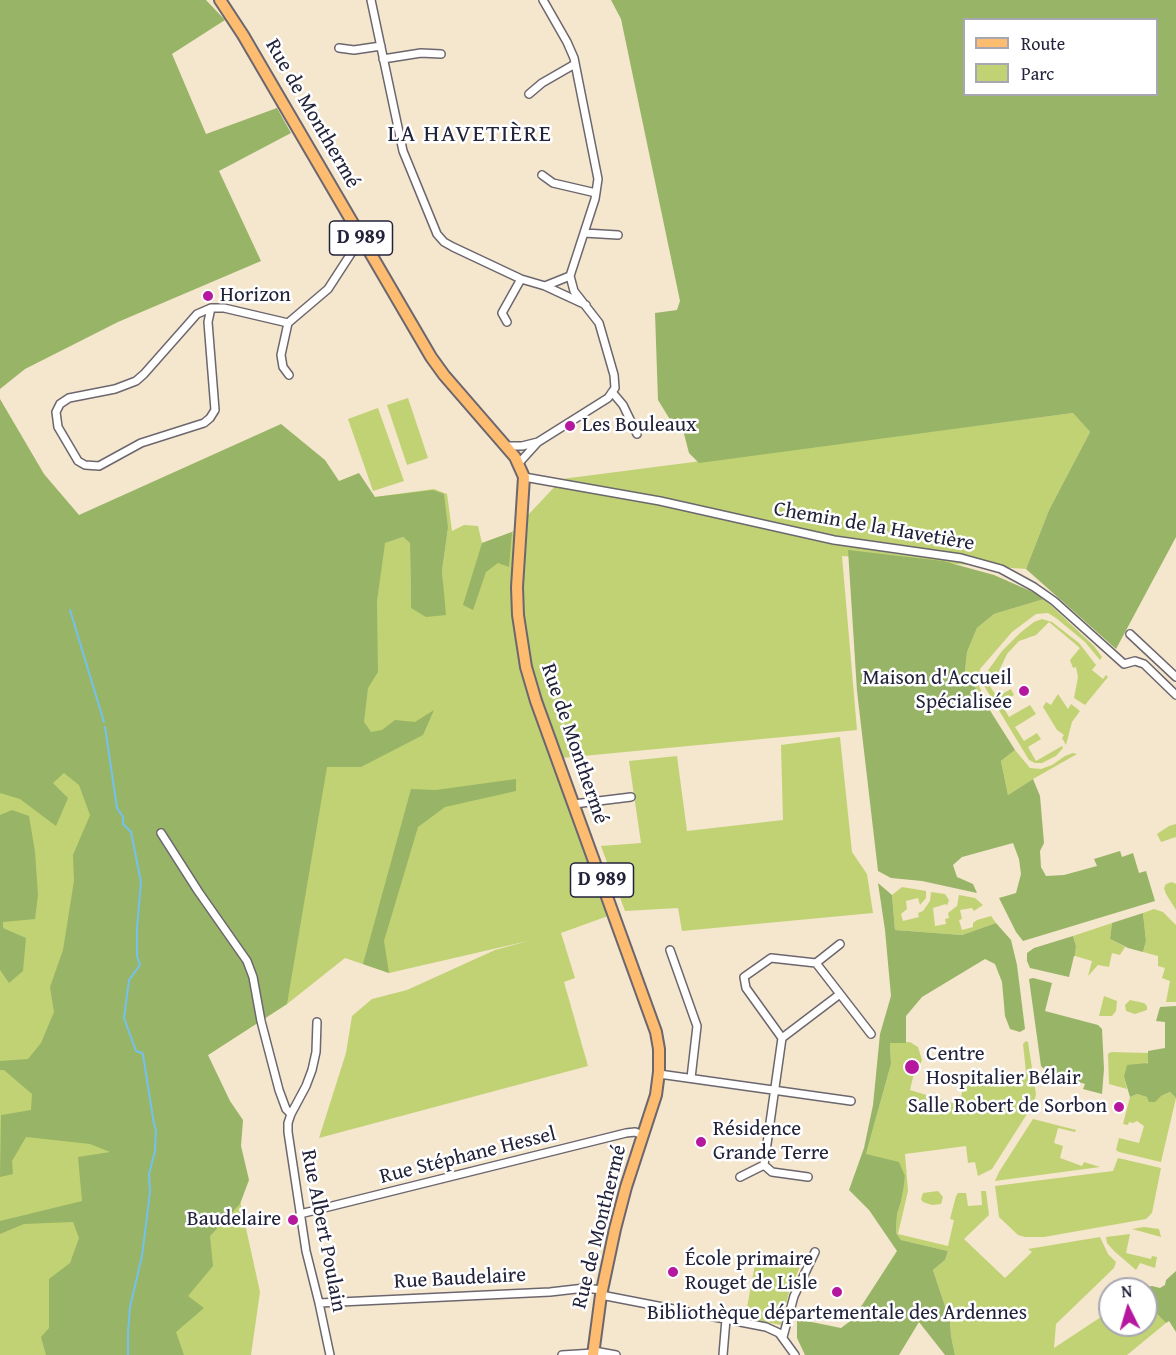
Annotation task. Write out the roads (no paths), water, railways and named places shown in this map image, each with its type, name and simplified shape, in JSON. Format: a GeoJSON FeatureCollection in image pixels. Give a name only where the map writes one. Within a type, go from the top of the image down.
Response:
{"type":"FeatureCollection","features":[{"type":"Feature","properties":{"kind":"main road","name":"Rue de Monthermé"},"geometry":{"type":"LineString","coordinates":[[220,0],[444,375],[519,463],[524,477],[517,587],[518,615],[526,667],[539,709],[656,1032],[659,1074],[656,1095],[625,1190],[601,1292],[594,1353]]}},
{"type":"Feature","properties":{"kind":"street"},"geometry":{"type":"LineString","coordinates":[[371,0],[403,151],[437,234],[453,247],[521,279],[545,286],[586,305]]}},
{"type":"Feature","properties":{"kind":"street"},"geometry":{"type":"LineString","coordinates":[[505,446],[522,446],[538,441],[608,398],[615,388],[614,375],[599,323],[574,291],[570,276],[596,193],[598,179],[575,64],[567,42],[543,0]]}},
{"type":"Feature","properties":{"kind":"street"},"geometry":{"type":"LineString","coordinates":[[339,48],[354,50],[381,46]]}},
{"type":"Feature","properties":{"kind":"street"},"geometry":{"type":"LineString","coordinates":[[383,59],[421,53],[441,54]]}},
{"type":"Feature","properties":{"kind":"street"},"geometry":{"type":"LineString","coordinates":[[529,94],[542,83],[575,64]]}},
{"type":"Feature","properties":{"kind":"street"},"geometry":{"type":"LineString","coordinates":[[542,175],[554,183],[596,193]]}},
{"type":"Feature","properties":{"kind":"street"},"geometry":{"type":"LineString","coordinates":[[584,233],[618,235]]}},
{"type":"Feature","properties":{"kind":"street"},"geometry":{"type":"LineString","coordinates":[[289,375],[283,367],[282,355],[288,323],[328,289],[352,252],[365,246]]}},
{"type":"Feature","properties":{"kind":"street"},"geometry":{"type":"LineString","coordinates":[[545,286],[570,276]]}},
{"type":"Feature","properties":{"kind":"street"},"geometry":{"type":"LineString","coordinates":[[507,322],[502,313],[521,279]]}},
{"type":"Feature","properties":{"kind":"street"},"geometry":{"type":"LineString","coordinates":[[211,308],[208,322],[215,410],[210,418],[204,423],[141,443],[99,466],[84,465],[78,460],[58,427],[56,412],[60,404],[69,398],[115,389],[136,381],[197,314],[211,308],[224,308],[288,323]]}},
{"type":"Feature","properties":{"kind":"street"},"geometry":{"type":"LineString","coordinates":[[612,393],[623,405],[637,434]]}},
{"type":"Feature","properties":{"kind":"street"},"geometry":{"type":"LineString","coordinates":[[519,463],[538,441]]}},
{"type":"Feature","properties":{"kind":"street","name":"Chemin de la Havetière"},"geometry":{"type":"LineString","coordinates":[[524,477],[660,501],[834,540],[961,558],[1000,569],[1034,587],[1054,601],[1112,656],[1124,664],[1135,661],[1144,664],[1176,695]]}},
{"type":"Feature","properties":{"kind":"street"},"geometry":{"type":"LineString","coordinates":[[1130,634],[1176,677]]}},
{"type":"Feature","properties":{"kind":"street"},"geometry":{"type":"LineString","coordinates":[[574,804],[631,797]]}},
{"type":"Feature","properties":{"kind":"street"},"geometry":{"type":"LineString","coordinates":[[161,833],[247,961],[253,976],[261,1021],[279,1090],[286,1109],[291,1114],[312,1070],[316,1052],[317,1022]]}},
{"type":"Feature","properties":{"kind":"street"},"geometry":{"type":"LineString","coordinates":[[764,1165],[782,1038],[746,988],[744,977],[771,958],[816,963],[840,944]]}},
{"type":"Feature","properties":{"kind":"street"},"geometry":{"type":"LineString","coordinates":[[670,950],[698,1026],[691,1078]]}},
{"type":"Feature","properties":{"kind":"street"},"geometry":{"type":"LineString","coordinates":[[816,963],[871,1034]]}},
{"type":"Feature","properties":{"kind":"street"},"geometry":{"type":"LineString","coordinates":[[782,1038],[840,994]]}},
{"type":"Feature","properties":{"kind":"street"},"geometry":{"type":"LineString","coordinates":[[659,1074],[851,1101]]}},
{"type":"Feature","properties":{"kind":"street","name":"Rue Albert Poulain"},"geometry":{"type":"LineString","coordinates":[[291,1114],[288,1132],[300,1214],[312,1281],[320,1303],[330,1355]]}},
{"type":"Feature","properties":{"kind":"street","name":"Rue Stéphane Hessel"},"geometry":{"type":"LineString","coordinates":[[300,1214],[626,1133],[635,1132],[643,1135]]}},
{"type":"Feature","properties":{"kind":"street"},"geometry":{"type":"LineString","coordinates":[[740,1177],[764,1165]]}},
{"type":"Feature","properties":{"kind":"street"},"geometry":{"type":"LineString","coordinates":[[764,1165],[772,1172],[808,1177]]}},
{"type":"Feature","properties":{"kind":"street"},"geometry":{"type":"LineString","coordinates":[[795,1355],[783,1337],[795,1296],[815,1252]]}},
{"type":"Feature","properties":{"kind":"street","name":"Rue Baudelaire"},"geometry":{"type":"LineString","coordinates":[[320,1303],[550,1292],[578,1288],[766,1327],[783,1337]]}},
{"type":"Feature","properties":{"kind":"street"},"geometry":{"type":"LineString","coordinates":[[723,1355],[726,1319]]}},
{"type":"Feature","properties":{"kind":"street"},"geometry":{"type":"LineString","coordinates":[[562,1355],[594,1353],[616,1355]]}},
{"type":"Feature","properties":{"kind":"waterway"},"geometry":{"type":"LineString","coordinates":[[70,610],[104,722]]}},
{"type":"Feature","properties":{"kind":"waterway"},"geometry":{"type":"LineString","coordinates":[[105,727],[117,808],[123,817],[123,824],[131,832],[141,882],[137,928],[137,956],[140,965],[129,980],[124,1018],[136,1051],[143,1055],[156,1130],[155,1151],[149,1174],[150,1192],[142,1256],[130,1307],[128,1355]]}},
{"type":"Feature","properties":{"kind":"place","name":"Horizon"},"geometry":{"type":"Point","coordinates":[208,296]}},
{"type":"Feature","properties":{"kind":"place","name":"Les Bouleaux"},"geometry":{"type":"Point","coordinates":[570,426]}},
{"type":"Feature","properties":{"kind":"place","name":"Maison d'Accueil Spécialisée"},"geometry":{"type":"Point","coordinates":[1024,691]}},
{"type":"Feature","properties":{"kind":"place","name":"Centre Hospitalier Bélair"},"geometry":{"type":"Point","coordinates":[912,1067]}},
{"type":"Feature","properties":{"kind":"place","name":"Salle Robert de Sorbon"},"geometry":{"type":"Point","coordinates":[1119,1107]}},
{"type":"Feature","properties":{"kind":"place","name":"Résidence Grande Terre"},"geometry":{"type":"Point","coordinates":[701,1142]}},
{"type":"Feature","properties":{"kind":"place","name":"Baudelaire"},"geometry":{"type":"Point","coordinates":[293,1220]}},
{"type":"Feature","properties":{"kind":"place","name":"École primaire Rouget de Lisle"},"geometry":{"type":"Point","coordinates":[673,1272]}},
{"type":"Feature","properties":{"kind":"place","name":"Bibliothèque départementale des Ardennes"},"geometry":{"type":"Point","coordinates":[837,1292]}},
{"type":"Feature","properties":{"kind":"district","name":"LA HAVETIÈRE"},"geometry":{"type":"Point","coordinates":[470,135]}}]}
